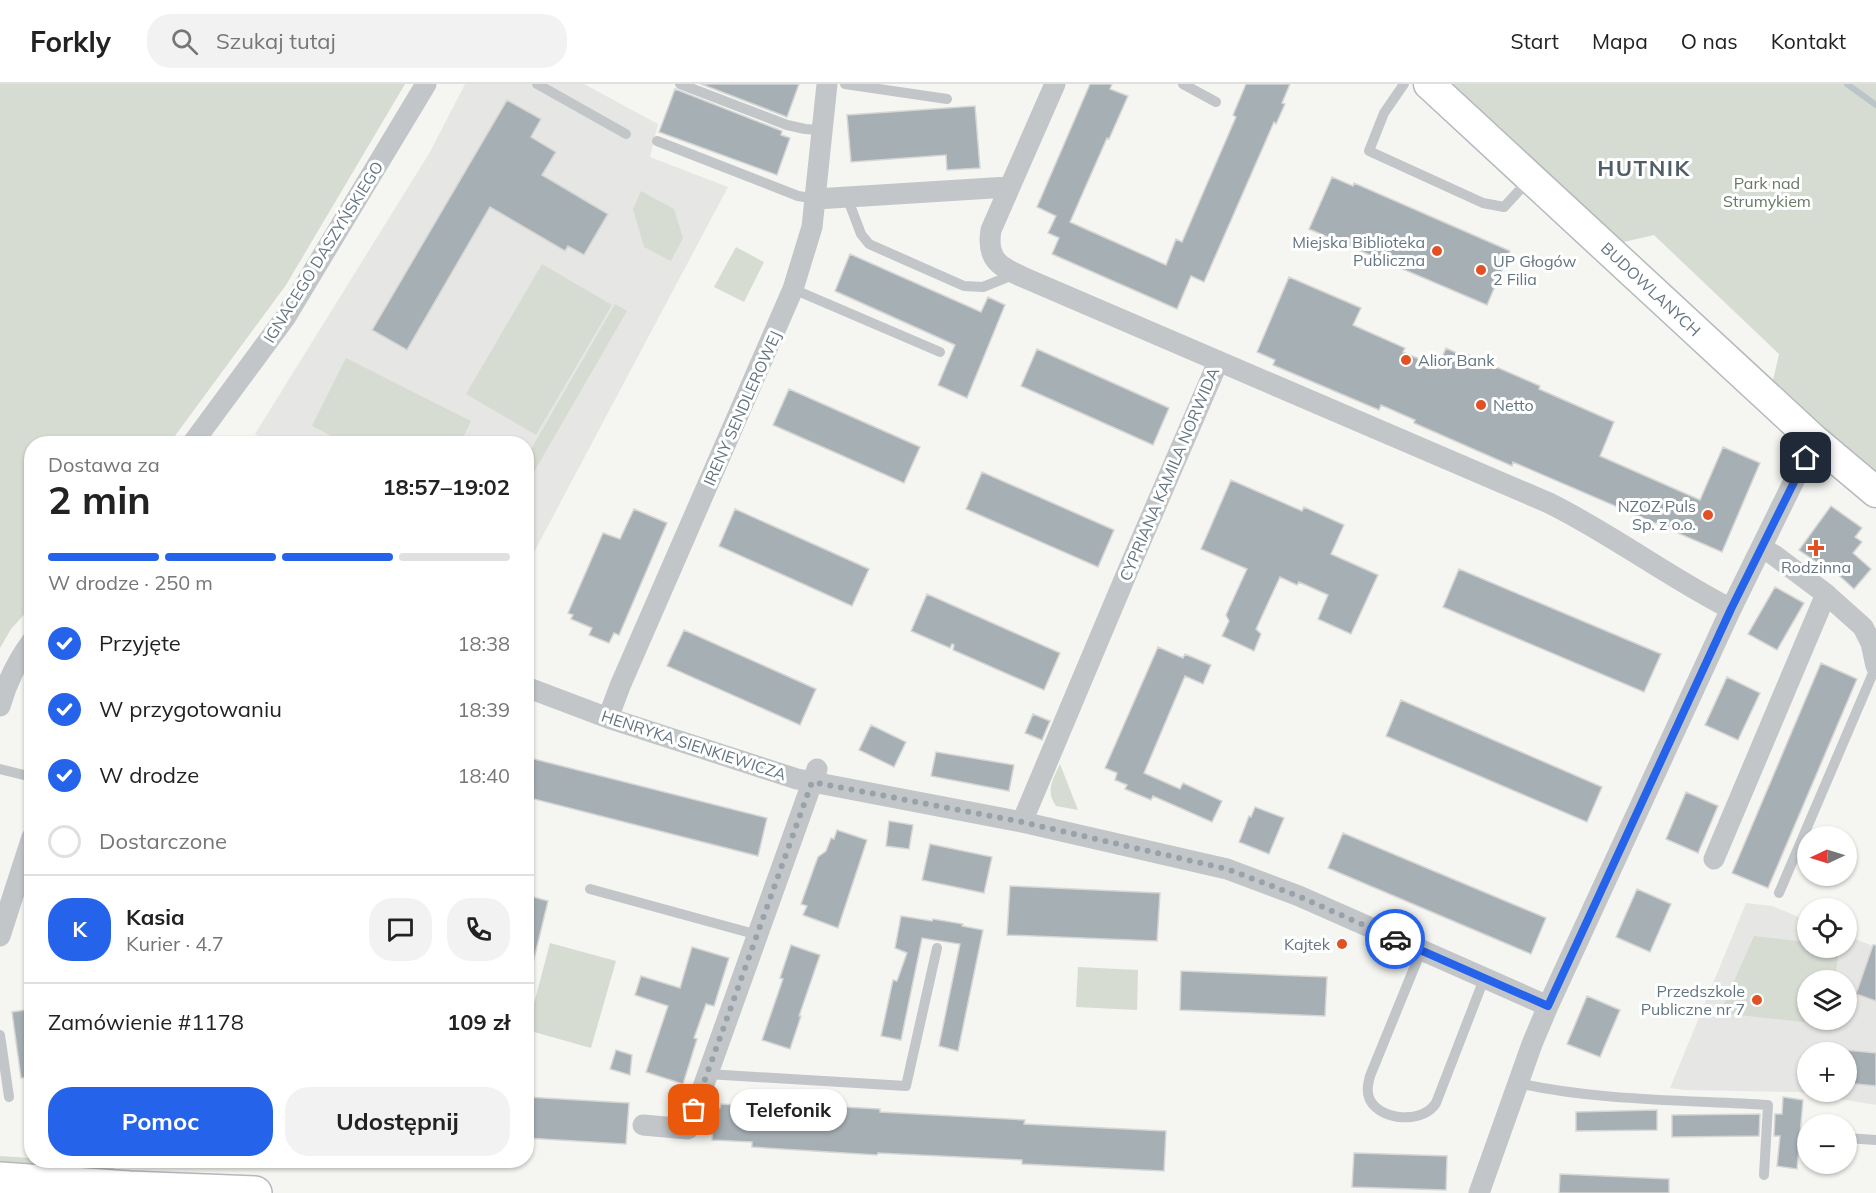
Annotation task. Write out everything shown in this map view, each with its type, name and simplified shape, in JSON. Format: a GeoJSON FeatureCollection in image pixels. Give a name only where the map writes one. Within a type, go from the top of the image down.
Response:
{"type":"FeatureCollection","features":[{"type":"Feature","properties":{"kind":"main road"},"geometry":{"type":"LineString","coordinates":[[0,1179],[243,1193]]}},
{"type":"Feature","properties":{"kind":"street","name":"IGNACEGO DASZYŃSKIEGO"},"geometry":{"type":"LineString","coordinates":[[198,436],[285,318],[426,84]]}},
{"type":"Feature","properties":{"kind":"street","name":"IRENY SENDLEROWEJ"},"geometry":{"type":"LineString","coordinates":[[608,718],[793,289],[807,245],[816,199],[826,84]]}},
{"type":"Feature","properties":{"kind":"street","name":"CYPRIANA KAMILA NORWIDA"},"geometry":{"type":"LineString","coordinates":[[1022,822],[1218,362],[1016,274],[997,263],[992,255],[989,241],[991,230],[1055,84]]}},
{"type":"Feature","properties":{"kind":"street","name":"BUDOWLANYCH"},"geometry":{"type":"LineString","coordinates":[[1429,84],[1814,440],[1876,492]]}},
{"type":"Feature","properties":{"kind":"street"},"geometry":{"type":"LineString","coordinates":[[816,199],[1008,187]]}},
{"type":"Feature","properties":{"kind":"street"},"geometry":{"type":"LineString","coordinates":[[1218,362],[1549,503],[1580,518],[1731,609]]}},
{"type":"Feature","properties":{"kind":"street"},"geometry":{"type":"LineString","coordinates":[[1479,1193],[1548,1006],[1731,609],[1814,440]]}},
{"type":"Feature","properties":{"kind":"street"},"geometry":{"type":"LineString","coordinates":[[1762,548],[1826,594],[1863,627],[1871,643],[1876,666]]}},
{"type":"Feature","properties":{"kind":"street"},"geometry":{"type":"LineString","coordinates":[[1714,859],[1826,594]]}},
{"type":"Feature","properties":{"kind":"street"},"geometry":{"type":"LineString","coordinates":[[0,705],[5,687],[24,652]]}},
{"type":"Feature","properties":{"kind":"street","name":"HENRYKA SIENKIEWICZA"},"geometry":{"type":"LineString","coordinates":[[534,690],[608,718],[797,779],[814,775],[1227,869],[1298,896],[1548,1006]]}},
{"type":"Feature","properties":{"kind":"street"},"geometry":{"type":"LineString","coordinates":[[643,1125],[687,1129],[814,775]]}},
{"type":"Feature","properties":{"kind":"street"},"geometry":{"type":"LineString","coordinates":[[0,936],[24,869]]}},
{"type":"Feature","properties":{"kind":"lane"},"geometry":{"type":"LineString","coordinates":[[537,84],[626,134]]}},
{"type":"Feature","properties":{"kind":"lane"},"geometry":{"type":"LineString","coordinates":[[680,84],[787,125],[821,130]]}},
{"type":"Feature","properties":{"kind":"lane"},"geometry":{"type":"LineString","coordinates":[[845,84],[947,99]]}},
{"type":"Feature","properties":{"kind":"lane"},"geometry":{"type":"LineString","coordinates":[[1183,84],[1216,102]]}},
{"type":"Feature","properties":{"kind":"lane"},"geometry":{"type":"LineString","coordinates":[[1404,84],[1384,112],[1369,151],[1483,203],[1504,207],[1531,178]]}},
{"type":"Feature","properties":{"kind":"lane"},"geometry":{"type":"LineString","coordinates":[[657,141],[798,196],[816,199]]}},
{"type":"Feature","properties":{"kind":"lane"},"geometry":{"type":"LineString","coordinates":[[847,197],[861,234],[869,244],[964,286],[983,287],[1016,274]]}},
{"type":"Feature","properties":{"kind":"lane"},"geometry":{"type":"LineString","coordinates":[[793,289],[940,352]]}},
{"type":"Feature","properties":{"kind":"lane"},"geometry":{"type":"LineString","coordinates":[[1779,893],[1876,666]]}},
{"type":"Feature","properties":{"kind":"lane"},"geometry":{"type":"LineString","coordinates":[[0,769],[24,775]]}},
{"type":"Feature","properties":{"kind":"lane"},"geometry":{"type":"LineString","coordinates":[[590,889],[758,936]]}},
{"type":"Feature","properties":{"kind":"lane"},"geometry":{"type":"LineString","coordinates":[[707,1074],[906,1086],[937,948]]}},
{"type":"Feature","properties":{"kind":"lane"},"geometry":{"type":"LineString","coordinates":[[1421,951],[1370,1076],[1367,1090],[1370,1101],[1381,1110],[1403,1118],[1420,1116],[1432,1110],[1484,979]]}},
{"type":"Feature","properties":{"kind":"lane"},"geometry":{"type":"LineString","coordinates":[[0,1035],[9,1097]]}},
{"type":"Feature","properties":{"kind":"lane"},"geometry":{"type":"LineString","coordinates":[[1518,1083],[1623,1097],[1768,1105],[1764,1175]]}},
{"type":"Feature","properties":{"kind":"lane"},"geometry":{"type":"LineString","coordinates":[[1857,1139],[1876,1140]]}},
{"type":"Feature","properties":{"kind":"shaded area"},"geometry":{"type":"Polygon","coordinates":[[[465,84],[584,84],[658,124],[650,157],[728,187],[534,552],[534,436],[259,436],[255,434],[430,152],[465,84]]]}},
{"type":"Feature","properties":{"kind":"shaded area","name":"Przedszkole Publiczne nr 7"},"geometry":{"type":"Polygon","coordinates":[[[1746,903],[1772,906],[1797,916],[1797,958],[1857,958],[1857,940],[1876,947],[1876,1105],[1857,1102],[1857,1042],[1797,1042],[1797,1092],[1670,1088],[1746,903]]]}},
{"type":"Feature","properties":{"kind":"green space"},"geometry":{"type":"Polygon","coordinates":[[[0,84],[405,84],[286,285],[175,436],[24,436],[24,615],[11,629],[0,648],[0,84]]]}},
{"type":"Feature","properties":{"kind":"green space","name":"Park nad Strumykiem"},"geometry":{"type":"Polygon","coordinates":[[[1445,84],[1876,84],[1876,475],[1772,385],[1779,354],[1654,235],[1615,244],[1445,84]]]}},
{"type":"Feature","properties":{"kind":"green space"},"geometry":{"type":"Polygon","coordinates":[[[641,191],[674,209],[683,238],[671,261],[644,247],[633,209],[641,191]]]}},
{"type":"Feature","properties":{"kind":"green space"},"geometry":{"type":"Polygon","coordinates":[[[736,247],[764,262],[744,302],[714,287],[736,247]]]}},
{"type":"Feature","properties":{"kind":"green space"},"geometry":{"type":"Polygon","coordinates":[[[542,264],[612,305],[536,435],[466,394],[542,264]]]}},
{"type":"Feature","properties":{"kind":"green space"},"geometry":{"type":"Polygon","coordinates":[[[615,304],[627,311],[534,472],[534,444],[615,304]]]}},
{"type":"Feature","properties":{"kind":"green space"},"geometry":{"type":"Polygon","coordinates":[[[346,358],[471,421],[464,436],[331,436],[312,426],[346,358]]]}},
{"type":"Feature","properties":{"kind":"green space"},"geometry":{"type":"Polygon","coordinates":[[[1060,764],[1078,810],[1056,806],[1053,801],[1051,785],[1060,764]]]}},
{"type":"Feature","properties":{"kind":"green space"},"geometry":{"type":"Polygon","coordinates":[[[1754,936],[1797,941],[1797,958],[1838,958],[1836,970],[1797,970],[1797,1021],[1720,1013],[1754,936]]]}},
{"type":"Feature","properties":{"kind":"green space"},"geometry":{"type":"Polygon","coordinates":[[[550,943],[616,961],[591,1048],[534,1032],[534,1004],[550,943]]]}},
{"type":"Feature","properties":{"kind":"green space"},"geometry":{"type":"Polygon","coordinates":[[[1078,967],[1138,970],[1137,1010],[1076,1007],[1078,967]]]}},
{"type":"Feature","properties":{"kind":"green space"},"geometry":{"type":"Polygon","coordinates":[[[0,1156],[24,1158],[24,1168],[114,1168],[117,1176],[0,1169],[0,1156]]]}},
{"type":"Feature","properties":{"kind":"building"},"geometry":{"type":"Polygon","coordinates":[[[701,84],[799,84],[787,117],[701,84]]]}},
{"type":"Feature","properties":{"kind":"building"},"geometry":{"type":"Polygon","coordinates":[[[1090,84],[1112,84],[1110,89],[1128,96],[1070,222],[1166,265],[1176,239],[1182,242],[1236,117],[1233,115],[1246,84],[1290,84],[1282,103],[1285,104],[1276,124],[1274,122],[1204,282],[1191,276],[1177,309],[1052,254],[1059,238],[1048,233],[1056,216],[1037,207],[1090,84]]]}},
{"type":"Feature","properties":{"kind":"building"},"geometry":{"type":"Polygon","coordinates":[[[675,89],[782,131],[781,135],[790,138],[777,175],[659,132],[675,89]]]}},
{"type":"Feature","properties":{"kind":"building"},"geometry":{"type":"Polygon","coordinates":[[[507,100],[541,119],[531,137],[556,152],[542,175],[608,214],[584,255],[568,246],[565,251],[490,207],[407,350],[372,330],[507,100]]]}},
{"type":"Feature","properties":{"kind":"building"},"geometry":{"type":"Polygon","coordinates":[[[975,106],[980,168],[947,170],[946,155],[851,162],[847,115],[975,106]]]}},
{"type":"Feature","properties":{"kind":"building"},"geometry":{"type":"Polygon","coordinates":[[[1332,177],[1353,186],[1354,183],[1510,251],[1487,305],[1309,229],[1332,177]]]}},
{"type":"Feature","properties":{"kind":"building"},"geometry":{"type":"Polygon","coordinates":[[[850,254],[981,312],[988,297],[1005,305],[967,398],[938,385],[955,345],[835,291],[850,254]]]}},
{"type":"Feature","properties":{"kind":"building"},"geometry":{"type":"Polygon","coordinates":[[[1289,277],[1361,308],[1353,325],[1405,348],[1403,352],[1438,367],[1446,348],[1463,356],[1464,353],[1614,422],[1600,456],[1700,500],[1723,447],[1760,463],[1722,552],[1513,462],[1512,466],[1414,423],[1415,420],[1381,405],[1379,410],[1273,365],[1275,360],[1257,352],[1289,277]]]}},
{"type":"Feature","properties":{"kind":"building"},"geometry":{"type":"Polygon","coordinates":[[[1037,349],[1169,408],[1153,445],[1021,386],[1037,349]]]}},
{"type":"Feature","properties":{"kind":"building"},"geometry":{"type":"Polygon","coordinates":[[[789,389],[920,447],[904,483],[773,425],[789,389]]]}},
{"type":"Feature","properties":{"kind":"building"},"geometry":{"type":"Polygon","coordinates":[[[982,472],[1114,530],[1098,567],[966,509],[982,472]]]}},
{"type":"Feature","properties":{"kind":"building"},"geometry":{"type":"Polygon","coordinates":[[[1231,480],[1302,511],[1304,507],[1344,525],[1331,554],[1378,575],[1351,634],[1318,619],[1328,595],[1299,582],[1297,585],[1280,577],[1256,629],[1261,634],[1254,651],[1222,636],[1229,621],[1226,615],[1247,569],[1201,549],[1231,480]]]}},
{"type":"Feature","properties":{"kind":"building"},"geometry":{"type":"Polygon","coordinates":[[[1831,506],[1862,528],[1855,537],[1862,542],[1853,553],[1871,569],[1854,589],[1832,569],[1830,571],[1799,550],[1831,506]]]}},
{"type":"Feature","properties":{"kind":"building"},"geometry":{"type":"Polygon","coordinates":[[[634,509],[667,523],[619,635],[614,633],[609,643],[589,635],[592,628],[571,619],[573,615],[568,613],[603,533],[620,539],[634,509]]]}},
{"type":"Feature","properties":{"kind":"building"},"geometry":{"type":"Polygon","coordinates":[[[735,509],[869,569],[852,606],[719,546],[735,509]]]}},
{"type":"Feature","properties":{"kind":"building"},"geometry":{"type":"Polygon","coordinates":[[[1459,569],[1661,654],[1644,692],[1443,607],[1459,569]]]}},
{"type":"Feature","properties":{"kind":"building"},"geometry":{"type":"Polygon","coordinates":[[[1775,587],[1804,603],[1777,650],[1748,634],[1775,587]]]}},
{"type":"Feature","properties":{"kind":"building"},"geometry":{"type":"Polygon","coordinates":[[[927,594],[1060,653],[1044,690],[953,650],[954,645],[952,644],[950,648],[911,631],[927,594]]]}},
{"type":"Feature","properties":{"kind":"building"},"geometry":{"type":"Polygon","coordinates":[[[684,630],[816,689],[800,725],[667,666],[684,630]]]}},
{"type":"Feature","properties":{"kind":"building"},"geometry":{"type":"Polygon","coordinates":[[[1158,647],[1183,658],[1185,654],[1211,665],[1203,684],[1185,676],[1144,773],[1180,789],[1183,783],[1222,801],[1212,822],[1153,796],[1151,800],[1125,789],[1127,785],[1115,780],[1117,773],[1105,768],[1158,647]]]}},
{"type":"Feature","properties":{"kind":"building"},"geometry":{"type":"Polygon","coordinates":[[[1821,663],[1857,679],[1768,888],[1732,873],[1821,663]]]}},
{"type":"Feature","properties":{"kind":"building"},"geometry":{"type":"Polygon","coordinates":[[[1727,677],[1760,693],[1738,740],[1705,725],[1727,677]]]}},
{"type":"Feature","properties":{"kind":"building"},"geometry":{"type":"Polygon","coordinates":[[[1401,700],[1602,787],[1587,822],[1386,736],[1401,700]]]}},
{"type":"Feature","properties":{"kind":"building"},"geometry":{"type":"Polygon","coordinates":[[[1033,714],[1050,721],[1042,740],[1025,733],[1033,714]]]}},
{"type":"Feature","properties":{"kind":"building"},"geometry":{"type":"Polygon","coordinates":[[[871,725],[906,742],[894,767],[859,750],[871,725]]]}},
{"type":"Feature","properties":{"kind":"building"},"geometry":{"type":"Polygon","coordinates":[[[936,752],[1014,765],[1009,791],[931,776],[936,752]]]}},
{"type":"Feature","properties":{"kind":"building"},"geometry":{"type":"Polygon","coordinates":[[[534,759],[767,818],[758,856],[534,799],[534,759]]]}},
{"type":"Feature","properties":{"kind":"building"},"geometry":{"type":"Polygon","coordinates":[[[1686,792],[1718,806],[1698,853],[1666,839],[1686,792]]]}},
{"type":"Feature","properties":{"kind":"building"},"geometry":{"type":"Polygon","coordinates":[[[1255,807],[1284,818],[1269,854],[1239,842],[1255,807]]]}},
{"type":"Feature","properties":{"kind":"building"},"geometry":{"type":"Polygon","coordinates":[[[889,821],[913,825],[909,849],[886,846],[889,821]]]}},
{"type":"Feature","properties":{"kind":"building"},"geometry":{"type":"Polygon","coordinates":[[[837,830],[867,840],[838,928],[803,915],[807,906],[801,904],[818,857],[826,851],[837,830]]]}},
{"type":"Feature","properties":{"kind":"building"},"geometry":{"type":"Polygon","coordinates":[[[1343,833],[1546,918],[1531,954],[1328,868],[1343,833]]]}},
{"type":"Feature","properties":{"kind":"building"},"geometry":{"type":"Polygon","coordinates":[[[930,844],[992,857],[984,893],[922,880],[930,844]]]}},
{"type":"Feature","properties":{"kind":"building"},"geometry":{"type":"Polygon","coordinates":[[[1010,886],[1160,893],[1157,941],[1007,935],[1010,886]]]}},
{"type":"Feature","properties":{"kind":"building"},"geometry":{"type":"Polygon","coordinates":[[[1637,889],[1671,904],[1650,952],[1616,937],[1637,889]]]}},
{"type":"Feature","properties":{"kind":"building"},"geometry":{"type":"Polygon","coordinates":[[[534,897],[548,901],[534,959],[534,897]]]}},
{"type":"Feature","properties":{"kind":"building"},"geometry":{"type":"Polygon","coordinates":[[[901,916],[963,924],[962,926],[983,930],[958,1051],[939,1046],[960,944],[922,938],[901,1040],[881,1036],[893,980],[897,981],[907,953],[895,948],[901,916]]]}},
{"type":"Feature","properties":{"kind":"building"},"geometry":{"type":"Polygon","coordinates":[[[791,945],[820,955],[790,1049],[762,1040],[783,979],[780,978],[791,945]]]}},
{"type":"Feature","properties":{"kind":"building"},"geometry":{"type":"Polygon","coordinates":[[[1873,945],[1876,945],[1876,1001],[1857,994],[1873,945]]]}},
{"type":"Feature","properties":{"kind":"building"},"geometry":{"type":"Polygon","coordinates":[[[692,947],[729,958],[714,1006],[706,1004],[694,1038],[697,1039],[683,1084],[646,1072],[668,1006],[635,995],[641,976],[680,988],[692,947]]]}},
{"type":"Feature","properties":{"kind":"building"},"geometry":{"type":"Polygon","coordinates":[[[1181,971],[1327,977],[1325,1016],[1180,1010],[1181,971]]]}},
{"type":"Feature","properties":{"kind":"building"},"geometry":{"type":"Polygon","coordinates":[[[1587,996],[1620,1010],[1600,1057],[1567,1044],[1587,996]]]}},
{"type":"Feature","properties":{"kind":"building"},"geometry":{"type":"Polygon","coordinates":[[[24,1010],[24,1078],[21,1078],[12,1012],[24,1010]]]}},
{"type":"Feature","properties":{"kind":"building"},"geometry":{"type":"Polygon","coordinates":[[[616,1050],[632,1055],[630,1075],[610,1069],[616,1050]]]}},
{"type":"Feature","properties":{"kind":"building"},"geometry":{"type":"Polygon","coordinates":[[[1857,1051],[1876,1053],[1876,1086],[1857,1084],[1857,1051]]]}},
{"type":"Feature","properties":{"kind":"building"},"geometry":{"type":"Polygon","coordinates":[[[534,1097],[629,1103],[626,1144],[534,1138],[534,1097]]]}},
{"type":"Feature","properties":{"kind":"building"},"geometry":{"type":"Polygon","coordinates":[[[1783,1097],[1803,1102],[1802,1114],[1797,1114],[1797,1169],[1777,1166],[1780,1136],[1774,1136],[1775,1114],[1782,1114],[1783,1097]]]}},
{"type":"Feature","properties":{"kind":"building"},"geometry":{"type":"Polygon","coordinates":[[[735,1101],[1025,1120],[1024,1124],[1166,1131],[1164,1171],[1022,1164],[1022,1160],[878,1153],[877,1155],[752,1147],[752,1142],[712,1140],[714,1108],[720,1108],[721,1104],[735,1105],[735,1101]]]}},
{"type":"Feature","properties":{"kind":"building"},"geometry":{"type":"Polygon","coordinates":[[[1657,1110],[1657,1130],[1576,1131],[1576,1112],[1657,1110]]]}},
{"type":"Feature","properties":{"kind":"building"},"geometry":{"type":"Polygon","coordinates":[[[1760,1114],[1759,1136],[1672,1137],[1672,1115],[1760,1114]]]}},
{"type":"Feature","properties":{"kind":"building"},"geometry":{"type":"Polygon","coordinates":[[[1354,1153],[1447,1156],[1446,1190],[1352,1187],[1354,1153]]]}},
{"type":"Feature","properties":{"kind":"building"},"geometry":{"type":"Polygon","coordinates":[[[1560,1174],[1669,1179],[1669,1193],[1559,1193],[1560,1174]]]}},
{"type":"Feature","properties":{"kind":"waterway"},"geometry":{"type":"LineString","coordinates":[[1847,84],[1876,105]]}},
{"type":"Feature","properties":{"kind":"way so far"},"geometry":{"type":"LineString","coordinates":[[694,1110],[812,782],[1022,822],[1227,869],[1298,896],[1395,939]]}},
{"type":"Feature","properties":{"kind":"place","name":"Miejska Biblioteka Publiczna"},"geometry":{"type":"Point","coordinates":[1437,251]}},
{"type":"Feature","properties":{"kind":"place","name":"UP Głogów 2 Filia"},"geometry":{"type":"Point","coordinates":[1481,270]}},
{"type":"Feature","properties":{"kind":"place","name":"Alior Bank"},"geometry":{"type":"Point","coordinates":[1406,360]}},
{"type":"Feature","properties":{"kind":"place","name":"Netto"},"geometry":{"type":"Point","coordinates":[1481,405]}},
{"type":"Feature","properties":{"kind":"place","name":"NZOZ Puls Sp. z o.o."},"geometry":{"type":"Point","coordinates":[1708,515]}},
{"type":"Feature","properties":{"kind":"place","name":"Rodzinna"},"geometry":{"type":"Point","coordinates":[1816,548]}},
{"type":"Feature","properties":{"kind":"place","name":"Kajtek"},"geometry":{"type":"Point","coordinates":[1342,944]}},
{"type":"Feature","properties":{"kind":"place","name":"Przedszkole Publiczne nr 7"},"geometry":{"type":"Point","coordinates":[1757,1000]}},
{"type":"Feature","properties":{"kind":"place","name":"Telefonik"},"geometry":{"type":"Point","coordinates":[694,1110]}},
{"type":"Feature","properties":{"kind":"district","name":"HUTNIK"},"geometry":{"type":"Point","coordinates":[1644,168]}},
{"type":"Feature","properties":{"kind":"route"},"geometry":{"type":"LineString","coordinates":[[1395,939],[1548,1006],[1731,609],[1806,458]]}}]}
